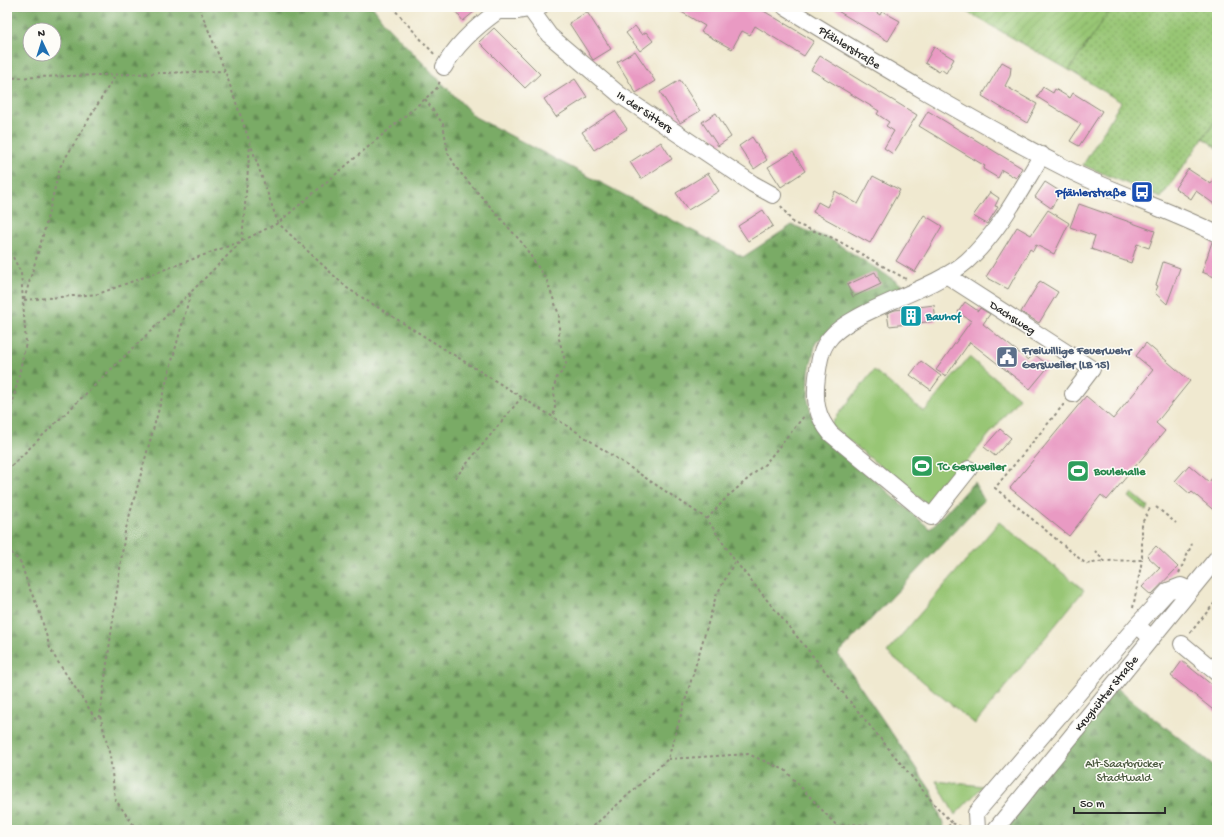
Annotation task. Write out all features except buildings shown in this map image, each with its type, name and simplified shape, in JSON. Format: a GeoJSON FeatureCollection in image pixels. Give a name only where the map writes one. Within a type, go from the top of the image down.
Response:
{"type":"FeatureCollection","features":[{"type":"Feature","properties":{"kind":"street","name":"Pfählerstraße"},"geometry":{"type":"LineString","coordinates":[[785,7],[912,85],[1042,155],[1088,178],[1193,222],[1217,234]]}},
{"type":"Feature","properties":{"kind":"street","name":"In der Sitters"},"geometry":{"type":"LineString","coordinates":[[496,9],[536,8],[549,35],[620,95],[753,184],[773,195]]}},
{"type":"Feature","properties":{"kind":"street"},"geometry":{"type":"LineString","coordinates":[[444,67],[451,55],[496,9]]}},
{"type":"Feature","properties":{"kind":"street"},"geometry":{"type":"LineString","coordinates":[[969,469],[931,517],[831,434],[821,422],[816,401],[819,357],[830,338],[849,322],[881,304],[946,275],[966,262],[992,235],[1042,155]]}},
{"type":"Feature","properties":{"kind":"street","name":"Dachsweg"},"geometry":{"type":"LineString","coordinates":[[946,275],[1092,369],[1073,394]]}},
{"type":"Feature","properties":{"kind":"street","name":"Krughütter Straße"},"geometry":{"type":"LineString","coordinates":[[995,830],[1217,558]]}},
{"type":"Feature","properties":{"kind":"street"},"geometry":{"type":"LineString","coordinates":[[976,828],[976,813],[1153,606],[1173,587],[1181,586],[1190,590]]}},
{"type":"Feature","properties":{"kind":"street"},"geometry":{"type":"LineString","coordinates":[[1137,625],[1151,638]]}},
{"type":"Feature","properties":{"kind":"street"},"geometry":{"type":"LineString","coordinates":[[1182,644],[1217,673]]}},
{"type":"Feature","properties":{"kind":"path"},"geometry":{"type":"LineString","coordinates":[[198,7],[225,70],[278,223],[347,288],[583,436],[707,518],[735,561],[934,804],[952,823],[966,828],[976,828]]}},
{"type":"Feature","properties":{"kind":"path"},"geometry":{"type":"LineString","coordinates":[[24,300],[98,294],[242,241],[278,223],[438,87],[444,67],[425,42],[392,7]]}},
{"type":"Feature","properties":{"kind":"path"},"geometry":{"type":"LineString","coordinates":[[7,78],[225,70]]}},
{"type":"Feature","properties":{"kind":"path"},"geometry":{"type":"LineString","coordinates":[[24,300],[44,232],[60,167],[116,74]]}},
{"type":"Feature","properties":{"kind":"path"},"geometry":{"type":"LineString","coordinates":[[425,99],[443,124],[448,153],[458,170],[523,244],[547,281],[559,315],[559,339],[566,364],[563,371],[557,377],[554,387],[555,407],[553,418]]}},
{"type":"Feature","properties":{"kind":"path"},"geometry":{"type":"LineString","coordinates":[[7,470],[242,241],[250,143]]}},
{"type":"Feature","properties":{"kind":"path"},"geometry":{"type":"LineString","coordinates":[[773,195],[793,222],[833,238],[920,287]]}},
{"type":"Feature","properties":{"kind":"path"},"geometry":{"type":"LineString","coordinates":[[7,257],[13,257],[22,273],[26,343],[7,428]]}},
{"type":"Feature","properties":{"kind":"path"},"geometry":{"type":"LineString","coordinates":[[137,830],[115,800],[110,756],[100,715],[126,532],[191,292]]}},
{"type":"Feature","properties":{"kind":"path"},"geometry":{"type":"LineString","coordinates":[[1073,394],[995,488],[1086,564],[1104,561],[1142,560]]}},
{"type":"Feature","properties":{"kind":"path"},"geometry":{"type":"LineString","coordinates":[[455,478],[521,398]]}},
{"type":"Feature","properties":{"kind":"path"},"geometry":{"type":"LineString","coordinates":[[707,518],[727,497],[765,464],[816,401]]}},
{"type":"Feature","properties":{"kind":"path"},"geometry":{"type":"LineString","coordinates":[[1156,507],[1176,523]]}},
{"type":"Feature","properties":{"kind":"path"},"geometry":{"type":"LineString","coordinates":[[1137,625],[1131,613],[1136,599],[1142,560],[1142,523],[1150,508]]}},
{"type":"Feature","properties":{"kind":"path"},"geometry":{"type":"LineString","coordinates":[[1173,587],[1192,544]]}},
{"type":"Feature","properties":{"kind":"path"},"geometry":{"type":"LineString","coordinates":[[7,548],[22,563],[28,585],[39,610],[48,641],[56,658],[96,719],[100,715]]}},
{"type":"Feature","properties":{"kind":"path"},"geometry":{"type":"LineString","coordinates":[[1095,551],[1104,561]]}},
{"type":"Feature","properties":{"kind":"path"},"geometry":{"type":"LineString","coordinates":[[589,830],[668,758],[716,596],[735,561]]}},
{"type":"Feature","properties":{"kind":"path"},"geometry":{"type":"LineString","coordinates":[[1182,644],[1217,600]]}},
{"type":"Feature","properties":{"kind":"path"},"geometry":{"type":"LineString","coordinates":[[668,758],[748,754],[785,770],[837,826]]}},
{"type":"Feature","properties":{"kind":"path"},"geometry":{"type":"LineString","coordinates":[[942,830],[952,823]]}},
{"type":"Feature","properties":{"kind":"path"},"geometry":{"type":"LineString","coordinates":[[830,830],[837,826],[866,824],[892,830]]}},
{"type":"Feature","properties":{"kind":"green space"},"geometry":{"type":"Polygon","coordinates":[[[7,7],[373,7],[385,24],[475,117],[743,257],[792,225],[830,239],[905,287],[844,319],[816,342],[809,372],[808,401],[813,420],[829,440],[930,529],[974,482],[984,500],[838,654],[932,792],[945,830],[7,830],[7,7]]]}},
{"type":"Feature","properties":{"kind":"green space"},"geometry":{"type":"Polygon","coordinates":[[[970,7],[1112,7],[1069,70],[967,12],[970,7]]]}},
{"type":"Feature","properties":{"kind":"green space"},"geometry":{"type":"Polygon","coordinates":[[[1112,7],[1217,7],[1211,21],[1217,24],[1217,118],[1161,198],[1083,165],[1121,102],[1069,70],[1112,7]]]}},
{"type":"Feature","properties":{"kind":"green space"},"geometry":{"type":"Polygon","coordinates":[[[1217,118],[1217,148],[1203,138],[1217,118]]]}},
{"type":"Feature","properties":{"kind":"green space","name":"TC Gersweiler"},"geometry":{"type":"Polygon","coordinates":[[[969,357],[1019,398],[930,507],[830,425],[874,370],[924,412],[969,357]]]}},
{"type":"Feature","properties":{"kind":"green space"},"geometry":{"type":"Polygon","coordinates":[[[1132,493],[1149,507],[1146,511],[1129,497],[1132,493]]]}},
{"type":"Feature","properties":{"kind":"green space"},"geometry":{"type":"Polygon","coordinates":[[[999,522],[1084,590],[975,724],[887,652],[999,522]]]}},
{"type":"Feature","properties":{"kind":"green space","name":"Alt-Saarbrücker Stadtwald"},"geometry":{"type":"Polygon","coordinates":[[[1115,687],[1217,768],[1217,830],[994,830],[1115,687]]]}},
{"type":"Feature","properties":{"kind":"green space"},"geometry":{"type":"Polygon","coordinates":[[[936,781],[983,786],[955,815],[936,781]]]}},
{"type":"Feature","properties":{"kind":"place","name":"Pfählerstraße"},"geometry":{"type":"Point","coordinates":[1142,192]}},
{"type":"Feature","properties":{"kind":"place","name":"Bauhof"},"geometry":{"type":"Point","coordinates":[911,316]}},
{"type":"Feature","properties":{"kind":"place","name":"Freiwillige Feuerwehr Gersweiler (LB 15)"},"geometry":{"type":"Point","coordinates":[1007,357]}},
{"type":"Feature","properties":{"kind":"place","name":"TC Gersweiler"},"geometry":{"type":"Point","coordinates":[922,466]}},
{"type":"Feature","properties":{"kind":"place","name":"Boulehalle"},"geometry":{"type":"Point","coordinates":[1078,471]}}]}
